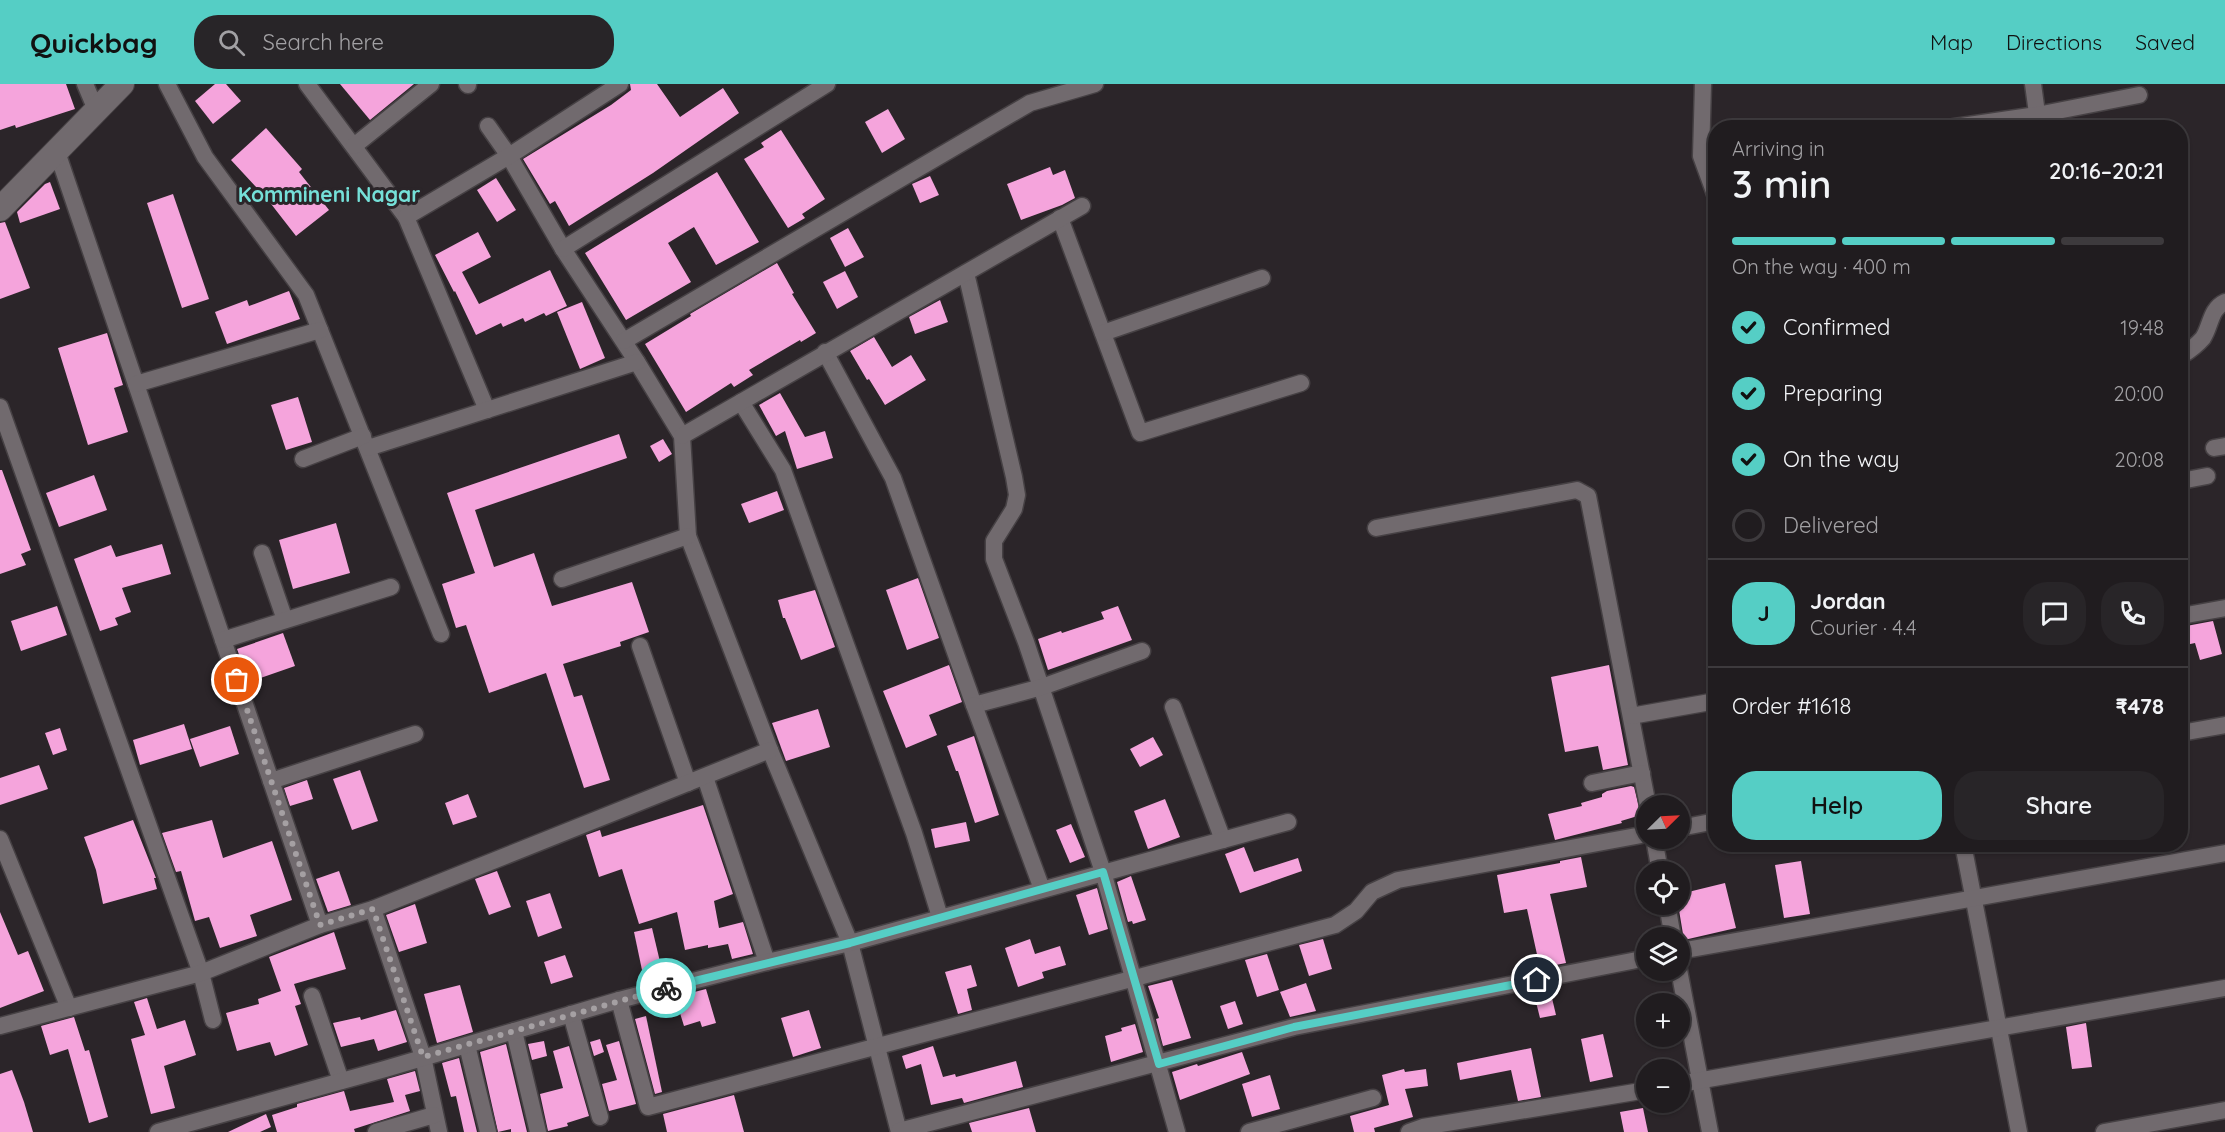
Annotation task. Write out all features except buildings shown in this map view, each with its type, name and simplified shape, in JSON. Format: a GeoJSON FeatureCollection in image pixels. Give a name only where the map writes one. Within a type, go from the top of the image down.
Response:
{"type":"FeatureCollection","features":[{"type":"Feature","properties":{"kind":"street"},"geometry":{"type":"LineString","coordinates":[[85,84],[96,110]]}},
{"type":"Feature","properties":{"kind":"street"},"geometry":{"type":"LineString","coordinates":[[0,209],[56,149],[122,84]]}},
{"type":"Feature","properties":{"kind":"street"},"geometry":{"type":"LineString","coordinates":[[167,84],[205,156],[306,295],[441,634]]}},
{"type":"Feature","properties":{"kind":"street"},"geometry":{"type":"LineString","coordinates":[[307,84],[406,217],[487,410]]}},
{"type":"Feature","properties":{"kind":"street"},"geometry":{"type":"LineString","coordinates":[[354,146],[431,84]]}},
{"type":"Feature","properties":{"kind":"street"},"geometry":{"type":"LineString","coordinates":[[406,217],[509,156],[620,84]]}},
{"type":"Feature","properties":{"kind":"street"},"geometry":{"type":"LineString","coordinates":[[563,249],[827,84]]}},
{"type":"Feature","properties":{"kind":"street"},"geometry":{"type":"LineString","coordinates":[[624,341],[1030,103],[1095,84]]}},
{"type":"Feature","properties":{"kind":"street"},"geometry":{"type":"LineString","coordinates":[[1703,84],[1701,156],[1708,175]]}},
{"type":"Feature","properties":{"kind":"street"},"geometry":{"type":"LineString","coordinates":[[2033,84],[2038,120]]}},
{"type":"Feature","properties":{"kind":"street"},"geometry":{"type":"LineString","coordinates":[[2042,120],[2139,95]]}},
{"type":"Feature","properties":{"kind":"street"},"geometry":{"type":"LineString","coordinates":[[488,126],[509,156],[563,249],[624,341],[682,436],[688,536],[770,750],[850,943],[899,1132],[1294,1027],[1636,960]]}},
{"type":"Feature","properties":{"kind":"street"},"geometry":{"type":"LineString","coordinates":[[56,149],[320,925]]}},
{"type":"Feature","properties":{"kind":"street"},"geometry":{"type":"LineString","coordinates":[[682,436],[1082,206]]}},
{"type":"Feature","properties":{"kind":"street"},"geometry":{"type":"LineString","coordinates":[[1060,218],[1140,433],[1300,383]]}},
{"type":"Feature","properties":{"kind":"street"},"geometry":{"type":"LineString","coordinates":[[966,273],[1017,495],[1014,509],[994,542],[994,559],[1042,687],[1103,872],[1177,1132]]}},
{"type":"Feature","properties":{"kind":"street"},"geometry":{"type":"LineString","coordinates":[[1103,333],[1262,278]]}},
{"type":"Feature","properties":{"kind":"street"},"geometry":{"type":"LineString","coordinates":[[2188,352],[2204,336],[2212,314],[2220,304],[2225,302]]}},
{"type":"Feature","properties":{"kind":"street"},"geometry":{"type":"LineString","coordinates":[[136,384],[320,330]]}},
{"type":"Feature","properties":{"kind":"street"},"geometry":{"type":"LineString","coordinates":[[825,352],[892,478],[1042,889]]}},
{"type":"Feature","properties":{"kind":"street"},"geometry":{"type":"LineString","coordinates":[[303,459],[487,410],[637,362]]}},
{"type":"Feature","properties":{"kind":"street"},"geometry":{"type":"LineString","coordinates":[[741,402],[783,470],[914,832],[940,917]]}},
{"type":"Feature","properties":{"kind":"street"},"geometry":{"type":"LineString","coordinates":[[0,407],[201,973],[213,1020]]}},
{"type":"Feature","properties":{"kind":"street"},"geometry":{"type":"LineString","coordinates":[[2188,480],[2207,476]]}},
{"type":"Feature","properties":{"kind":"street"},"geometry":{"type":"LineString","coordinates":[[1376,528],[1577,490],[1588,496],[1646,795]]}},
{"type":"Feature","properties":{"kind":"street"},"geometry":{"type":"LineString","coordinates":[[562,579],[688,536]]}},
{"type":"Feature","properties":{"kind":"street"},"geometry":{"type":"LineString","coordinates":[[261,554],[285,620]]}},
{"type":"Feature","properties":{"kind":"street"},"geometry":{"type":"LineString","coordinates":[[223,640],[391,586]]}},
{"type":"Feature","properties":{"kind":"street"},"geometry":{"type":"LineString","coordinates":[[2188,615],[2225,608]]}},
{"type":"Feature","properties":{"kind":"street"},"geometry":{"type":"LineString","coordinates":[[640,646],[688,783]]}},
{"type":"Feature","properties":{"kind":"street"},"geometry":{"type":"LineString","coordinates":[[974,705],[1042,687],[1142,651]]}},
{"type":"Feature","properties":{"kind":"street"},"geometry":{"type":"LineString","coordinates":[[1631,716],[1708,702]]}},
{"type":"Feature","properties":{"kind":"street"},"geometry":{"type":"LineString","coordinates":[[1173,707],[1223,840]]}},
{"type":"Feature","properties":{"kind":"street"},"geometry":{"type":"LineString","coordinates":[[2188,732],[2225,725]]}},
{"type":"Feature","properties":{"kind":"street"},"geometry":{"type":"LineString","coordinates":[[271,781],[415,734]]}},
{"type":"Feature","properties":{"kind":"street"},"geometry":{"type":"LineString","coordinates":[[0,1026],[201,973],[320,925],[373,909],[770,750]]}},
{"type":"Feature","properties":{"kind":"street"},"geometry":{"type":"LineString","coordinates":[[1592,783],[1642,773]]}},
{"type":"Feature","properties":{"kind":"street"},"geometry":{"type":"LineString","coordinates":[[705,777],[767,962]]}},
{"type":"Feature","properties":{"kind":"street"},"geometry":{"type":"LineString","coordinates":[[158,1132],[619,1000],[850,943],[1288,822]]}},
{"type":"Feature","properties":{"kind":"street"},"geometry":{"type":"LineString","coordinates":[[1690,826],[1708,823]]}},
{"type":"Feature","properties":{"kind":"street"},"geometry":{"type":"LineString","coordinates":[[619,1000],[648,1107],[1335,925],[1356,911],[1372,892],[1398,880],[1636,836]]}},
{"type":"Feature","properties":{"kind":"street"},"geometry":{"type":"LineString","coordinates":[[0,839],[69,1008]]}},
{"type":"Feature","properties":{"kind":"street"},"geometry":{"type":"LineString","coordinates":[[1966,852],[2019,1132]]}},
{"type":"Feature","properties":{"kind":"street"},"geometry":{"type":"LineString","coordinates":[[1690,949],[2225,853]]}},
{"type":"Feature","properties":{"kind":"street"},"geometry":{"type":"LineString","coordinates":[[373,909],[423,1057],[439,1132]]}},
{"type":"Feature","properties":{"kind":"street"},"geometry":{"type":"LineString","coordinates":[[1681,981],[1710,1132]]}},
{"type":"Feature","properties":{"kind":"street"},"geometry":{"type":"LineString","coordinates":[[1690,1082],[2225,988]]}},
{"type":"Feature","properties":{"kind":"street"},"geometry":{"type":"LineString","coordinates":[[312,996],[341,1081]]}},
{"type":"Feature","properties":{"kind":"street"},"geometry":{"type":"LineString","coordinates":[[571,1014],[600,1117]]}},
{"type":"Feature","properties":{"kind":"street"},"geometry":{"type":"LineString","coordinates":[[514,1031],[538,1132]]}},
{"type":"Feature","properties":{"kind":"street"},"geometry":{"type":"LineString","coordinates":[[467,1045],[488,1132]]}},
{"type":"Feature","properties":{"kind":"street"},"geometry":{"type":"LineString","coordinates":[[1409,1132],[1423,1127],[1636,1092]]}},
{"type":"Feature","properties":{"kind":"street"},"geometry":{"type":"LineString","coordinates":[[1249,1132],[1372,1098]]}},
{"type":"Feature","properties":{"kind":"street"},"geometry":{"type":"LineString","coordinates":[[2104,1132],[2225,1110]]}},
{"type":"Feature","properties":{"kind":"street"},"geometry":{"type":"LineString","coordinates":[[376,1132],[435,1115]]}},
{"type":"Feature","properties":{"kind":"way so far"},"geometry":{"type":"LineString","coordinates":[[237,680],[320,925],[373,909],[423,1057],[666,988]]}},
{"type":"Feature","properties":{"kind":"district","name":"Kommineni Nagar"},"geometry":{"type":"Point","coordinates":[329,194]}},
{"type":"Feature","properties":{"kind":"route"},"geometry":{"type":"LineString","coordinates":[[666,988],[850,943],[1103,872],[1159,1064],[1294,1027],[1537,980]]}}]}
